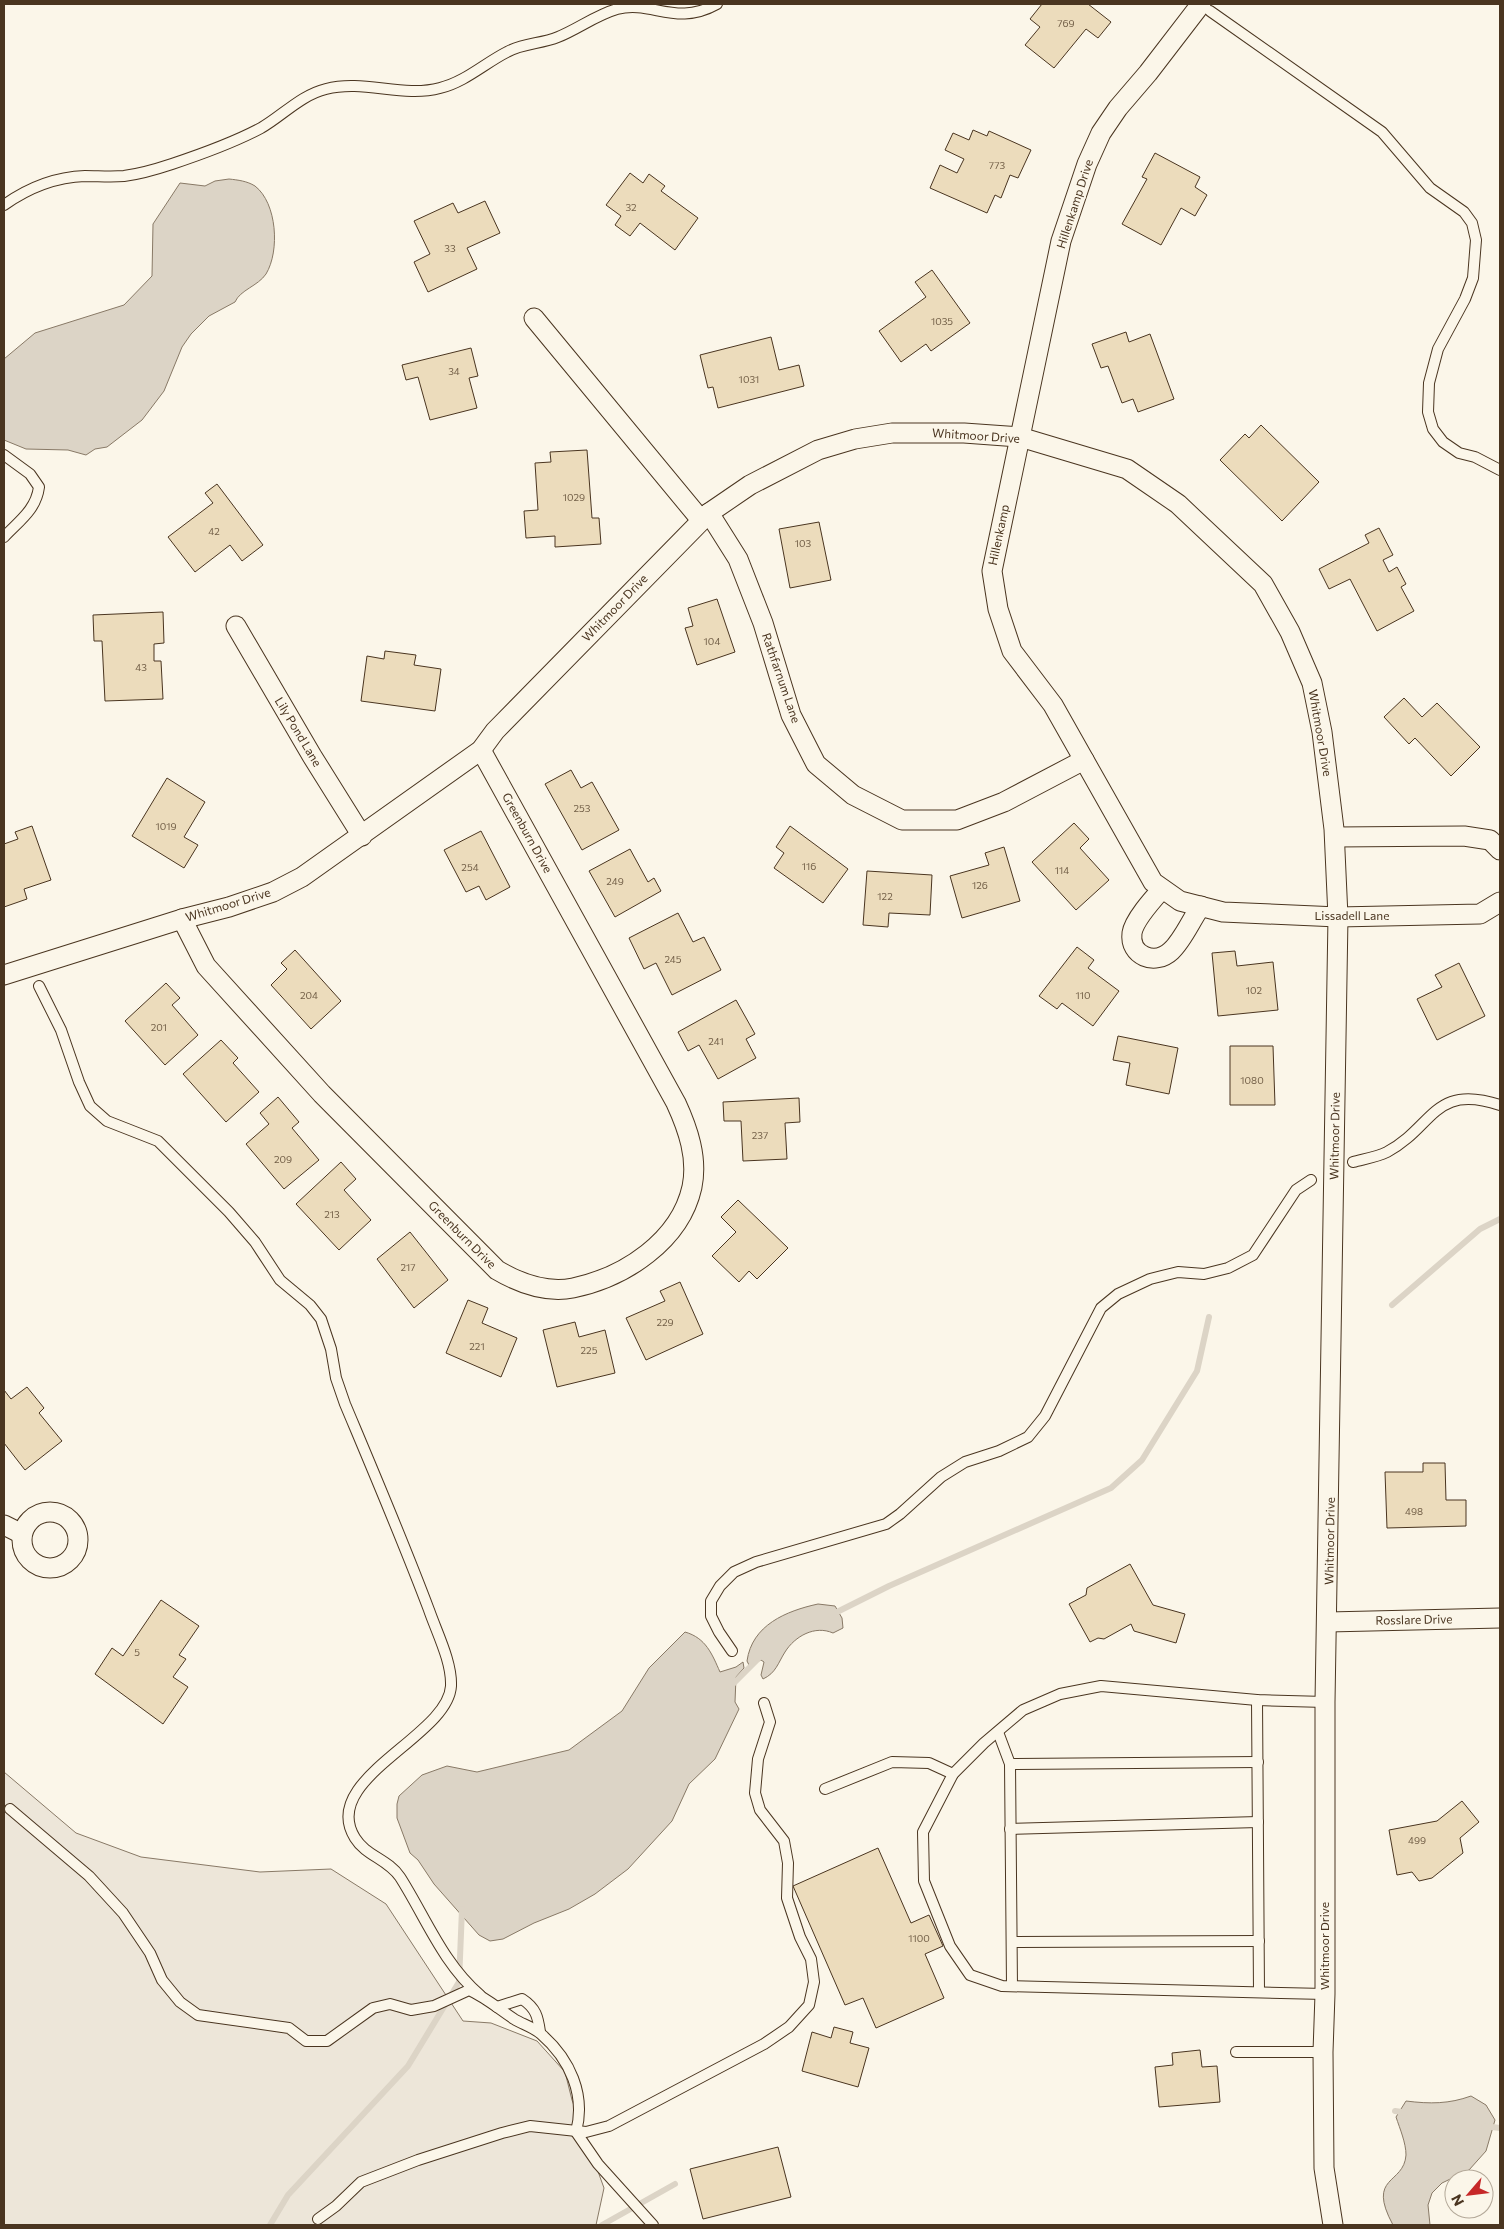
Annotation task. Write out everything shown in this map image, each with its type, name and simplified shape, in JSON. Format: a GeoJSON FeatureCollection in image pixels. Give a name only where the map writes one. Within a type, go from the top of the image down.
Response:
{"type":"FeatureCollection","features":[{"type":"Feature","properties":{"kind":"street","name":"Hillenkamp Drive"},"geometry":{"type":"LineString","coordinates":[[1020,437],[1061,241],[1087,164],[1100,134],[1118,108],[1206,7]]}},
{"type":"Feature","properties":{"kind":"street","name":"Rathfarnum Lane"},"geometry":{"type":"LineString","coordinates":[[534,318],[705,516],[738,559],[762,623],[791,715],[816,764],[853,795],[902,820],[958,820],[1004,802],[1084,760]]}},
{"type":"Feature","properties":{"kind":"street","name":"Whitmoor Drive"},"geometry":{"type":"LineString","coordinates":[[4,975],[182,918],[229,907],[273,892],[302,878],[481,750],[495,731],[705,516],[750,485],[818,450],[854,439],[892,432],[964,433],[1020,437],[1127,469],[1178,504],[1263,584],[1290,632],[1312,684],[1322,732],[1335,837],[1338,917],[1326,1702],[1325,1994],[1323,2052],[1324,2168],[1333,2225]]}},
{"type":"Feature","properties":{"kind":"street","name":"Hillenkamp"},"geometry":{"type":"LineString","coordinates":[[1020,437],[992,571],[998,609],[1012,650],[1053,705],[1084,760]]}},
{"type":"Feature","properties":{"kind":"street","name":"Lily Pond Lane"},"geometry":{"type":"LineString","coordinates":[[236,626],[312,756],[362,836]]}},
{"type":"Feature","properties":{"kind":"street","name":"Greenburn Drive"},"geometry":{"type":"LineString","coordinates":[[182,918],[206,966],[322,1094],[497,1270],[514,1280],[536,1287],[572,1288],[623,1270],[669,1235],[684,1211],[692,1186],[694,1158],[688,1130],[676,1102],[481,750]]}},
{"type":"Feature","properties":{"kind":"street","name":"Lissadell Lane"},"geometry":{"type":"LineString","coordinates":[[1084,760],[1153,882],[1180,901],[1223,912],[1338,917],[1480,914],[1500,902]]}},
{"type":"Feature","properties":{"kind":"street"},"geometry":{"type":"LineString","coordinates":[[1335,837],[1464,836],[1490,840],[1500,850]]}},
{"type":"Feature","properties":{"kind":"street"},"geometry":{"type":"LineString","coordinates":[[1162,889],[1149,904],[1132,931],[1132,945],[1141,955],[1148,959],[1157,958],[1170,952],[1201,906]]}},
{"type":"Feature","properties":{"kind":"street"},"geometry":{"type":"LineString","coordinates":[[4,1525],[22,1534]]}},
{"type":"Feature","properties":{"kind":"street","name":"Rosslare Drive"},"geometry":{"type":"LineString","coordinates":[[1328,1622],[1500,1618]]}},
{"type":"Feature","properties":{"kind":"lane"},"geometry":{"type":"LineString","coordinates":[[4,205],[34,187],[57,179],[125,176],[199,155],[258,129],[308,96],[326,89],[346,86],[426,92],[457,82],[508,51],[525,44],[555,38],[600,15],[619,8],[638,7],[683,14],[706,10],[717,4]]}},
{"type":"Feature","properties":{"kind":"lane"},"geometry":{"type":"LineString","coordinates":[[1206,7],[1382,132],[1430,188],[1464,212],[1472,223],[1476,240],[1473,278],[1465,299],[1438,349],[1429,383],[1428,412],[1433,429],[1442,442],[1458,453],[1475,457],[1500,470]]}},
{"type":"Feature","properties":{"kind":"lane"},"geometry":{"type":"LineString","coordinates":[[4,455],[30,474],[39,486],[37,500],[30,512],[4,537]]}},
{"type":"Feature","properties":{"kind":"lane"},"geometry":{"type":"LineString","coordinates":[[40,986],[61,1030],[79,1082],[90,1106],[108,1121],[158,1141],[229,1212],[255,1242],[280,1280],[310,1305],[321,1319],[331,1350],[336,1378],[345,1404],[416,1573],[440,1639],[451,1685],[448,1699],[439,1712],[386,1760],[357,1792],[350,1808],[348,1821],[355,1838],[365,1849],[389,1863],[399,1876],[445,1954],[467,1984],[496,2007],[540,2032],[571,2069],[580,2116],[576,2132],[598,2164],[653,2225]]}},
{"type":"Feature","properties":{"kind":"lane"},"geometry":{"type":"LineString","coordinates":[[1353,1162],[1386,1152],[1446,1102],[1478,1099],[1500,1104]]}},
{"type":"Feature","properties":{"kind":"lane"},"geometry":{"type":"LineString","coordinates":[[732,1650],[711,1616],[711,1601],[720,1586],[734,1572],[756,1562],[886,1524],[941,1478],[965,1462],[998,1451],[1028,1437],[1044,1416],[1101,1308],[1118,1294],[1150,1279],[1178,1272],[1204,1274],[1228,1268],[1253,1254],[1296,1190],[1311,1180]]}},
{"type":"Feature","properties":{"kind":"lane"},"geometry":{"type":"LineString","coordinates":[[1325,1994],[1002,1986],[970,1975],[950,1946],[924,1881],[923,1832],[953,1774],[1023,1710],[1060,1694],[1101,1686],[1257,1700],[1326,1702]]}},
{"type":"Feature","properties":{"kind":"lane"},"geometry":{"type":"LineString","coordinates":[[1257,1700],[1259,1992]]}},
{"type":"Feature","properties":{"kind":"lane"},"geometry":{"type":"LineString","coordinates":[[318,2219],[336,2206],[361,2182],[418,2160],[502,2133],[530,2126],[586,2132],[608,2126],[747,2053],[789,2027],[809,2006],[814,1982],[811,1959],[800,1937],[787,1898],[788,1863],[784,1841],[760,1810],[755,1793],[758,1759],[770,1722],[764,1703]]}},
{"type":"Feature","properties":{"kind":"lane"},"geometry":{"type":"LineString","coordinates":[[998,1732],[1010,1764],[1012,1986]]}},
{"type":"Feature","properties":{"kind":"lane"},"geometry":{"type":"LineString","coordinates":[[825,1788],[892,1762],[929,1763],[953,1774]]}},
{"type":"Feature","properties":{"kind":"lane"},"geometry":{"type":"LineString","coordinates":[[1010,1764],[1258,1762]]}},
{"type":"Feature","properties":{"kind":"lane"},"geometry":{"type":"LineString","coordinates":[[10,1809],[89,1876],[123,1913],[150,1952],[162,1980],[180,2002],[198,2015],[289,2028],[306,2041],[327,2041],[373,2008],[390,2004],[411,2010],[434,2006],[469,1990],[480,1995]]}},
{"type":"Feature","properties":{"kind":"lane"},"geometry":{"type":"LineString","coordinates":[[1010,1829],[1258,1822]]}},
{"type":"Feature","properties":{"kind":"lane"},"geometry":{"type":"LineString","coordinates":[[1012,1942],[1259,1940]]}},
{"type":"Feature","properties":{"kind":"lane"},"geometry":{"type":"LineString","coordinates":[[496,2007],[522,1999],[532,2006],[538,2019],[540,2032]]}},
{"type":"Feature","properties":{"kind":"lane"},"geometry":{"type":"LineString","coordinates":[[1236,2052],[1323,2052]]}},
{"type":"Feature","properties":{"kind":"shaded area"},"geometry":{"type":"Polygon","coordinates":[[[239,180],[255,186],[268,204],[274,228],[273,253],[270,264],[263,278],[241,294],[235,302],[209,316],[191,334],[182,347],[164,391],[142,420],[107,447],[95,449],[86,455],[68,450],[26,449],[4,440],[4,359],[35,333],[124,305],[152,276],[153,224],[180,183],[205,186],[215,181],[239,180]]]}},
{"type":"Feature","properties":{"kind":"shaded area"},"geometry":{"type":"Polygon","coordinates":[[[818,1604],[835,1606],[842,1618],[843,1628],[833,1633],[819,1630],[813,1631],[800,1637],[789,1646],[774,1671],[763,1679],[761,1675],[764,1662],[761,1660],[749,1665],[747,1661],[750,1649],[756,1638],[772,1622],[794,1611],[818,1604]]]}},
{"type":"Feature","properties":{"kind":"shaded area"},"geometry":{"type":"Polygon","coordinates":[[[685,1632],[698,1638],[703,1643],[711,1653],[720,1672],[736,1667],[743,1662],[744,1668],[736,1677],[735,1702],[739,1709],[715,1759],[689,1784],[672,1821],[628,1869],[595,1894],[569,1909],[534,1923],[503,1939],[490,1941],[479,1935],[434,1884],[418,1860],[410,1853],[397,1818],[399,1796],[422,1775],[447,1766],[477,1772],[569,1750],[622,1711],[649,1668],[685,1632]]]}},
{"type":"Feature","properties":{"kind":"shaded area"},"geometry":{"type":"Polygon","coordinates":[[[4,1772],[76,1833],[141,1857],[260,1872],[331,1869],[386,1904],[463,2021],[491,2023],[537,2041],[565,2072],[572,2100],[604,2188],[596,2225],[4,2225],[4,1772]]]}},
{"type":"Feature","properties":{"kind":"shaded area"},"geometry":{"type":"Polygon","coordinates":[[[1471,2096],[1486,2105],[1495,2120],[1486,2151],[1470,2169],[1444,2169],[1444,2182],[1432,2193],[1428,2205],[1430,2225],[1393,2225],[1383,2197],[1389,2182],[1404,2165],[1406,2155],[1404,2141],[1396,2117],[1406,2101],[1439,2103],[1471,2096]]]}},
{"type":"Feature","properties":{"kind":"building"},"geometry":{"type":"Polygon","coordinates":[[[1042,4],[1088,4],[1111,22],[1098,38],[1086,29],[1054,68],[1025,45],[1040,27],[1030,19],[1042,4]]]}},
{"type":"Feature","properties":{"kind":"building"},"geometry":{"type":"Polygon","coordinates":[[[973,130],[987,136],[989,131],[1031,150],[1018,178],[1010,175],[1001,198],[995,195],[987,213],[930,188],[940,165],[957,173],[964,159],[945,150],[953,133],[969,140],[973,130]]]}},
{"type":"Feature","properties":{"kind":"building"},"geometry":{"type":"Polygon","coordinates":[[[1155,153],[1200,177],[1195,187],[1207,195],[1195,216],[1181,208],[1161,245],[1122,224],[1147,179],[1142,177],[1155,153]]]}},
{"type":"Feature","properties":{"kind":"building"},"geometry":{"type":"Polygon","coordinates":[[[630,173],[643,183],[649,174],[665,186],[661,191],[698,218],[675,250],[640,223],[630,236],[615,225],[621,216],[606,205],[630,173]]]}},
{"type":"Feature","properties":{"kind":"building"},"geometry":{"type":"Polygon","coordinates":[[[485,201],[500,233],[467,248],[477,269],[428,292],[414,262],[430,254],[414,221],[453,203],[458,213],[485,201]]]}},
{"type":"Feature","properties":{"kind":"building"},"geometry":{"type":"Polygon","coordinates":[[[932,270],[970,323],[931,351],[926,344],[901,362],[879,331],[926,297],[915,282],[932,270]]]}},
{"type":"Feature","properties":{"kind":"building"},"geometry":{"type":"Polygon","coordinates":[[[1126,332],[1129,342],[1150,334],[1174,399],[1138,412],[1133,399],[1122,403],[1108,366],[1101,368],[1092,344],[1126,332]]]}},
{"type":"Feature","properties":{"kind":"building"},"geometry":{"type":"Polygon","coordinates":[[[771,337],[779,370],[799,365],[804,386],[718,408],[713,387],[708,388],[700,355],[771,337]]]}},
{"type":"Feature","properties":{"kind":"building"},"geometry":{"type":"Polygon","coordinates":[[[471,348],[478,376],[469,378],[477,408],[430,420],[418,377],[406,380],[402,365],[471,348]]]}},
{"type":"Feature","properties":{"kind":"building"},"geometry":{"type":"Polygon","coordinates":[[[1261,425],[1319,482],[1282,521],[1220,460],[1245,434],[1249,438],[1261,425]]]}},
{"type":"Feature","properties":{"kind":"building"},"geometry":{"type":"Polygon","coordinates":[[[587,450],[592,518],[599,518],[601,544],[555,547],[555,536],[526,538],[524,511],[538,510],[535,463],[551,462],[550,452],[587,450]]]}},
{"type":"Feature","properties":{"kind":"building"},"geometry":{"type":"Polygon","coordinates":[[[217,484],[263,545],[242,561],[230,545],[195,572],[168,537],[213,503],[205,493],[217,484]]]}},
{"type":"Feature","properties":{"kind":"building"},"geometry":{"type":"Polygon","coordinates":[[[819,522],[831,580],[790,588],[779,529],[819,522]]]}},
{"type":"Feature","properties":{"kind":"building"},"geometry":{"type":"Polygon","coordinates":[[[1379,528],[1393,555],[1383,560],[1389,572],[1397,567],[1406,584],[1401,587],[1414,611],[1377,631],[1350,579],[1329,589],[1319,569],[1369,543],[1365,535],[1379,528]]]}},
{"type":"Feature","properties":{"kind":"building"},"geometry":{"type":"Polygon","coordinates":[[[717,599],[735,652],[697,665],[685,628],[693,626],[688,608],[717,599]]]}},
{"type":"Feature","properties":{"kind":"building"},"geometry":{"type":"Polygon","coordinates":[[[163,612],[164,643],[154,644],[154,661],[161,661],[163,699],[105,701],[102,641],[94,641],[93,615],[163,612]]]}},
{"type":"Feature","properties":{"kind":"building"},"geometry":{"type":"Polygon","coordinates":[[[385,651],[416,655],[414,665],[441,669],[435,711],[361,701],[367,656],[384,659],[385,651]]]}},
{"type":"Feature","properties":{"kind":"building"},"geometry":{"type":"Polygon","coordinates":[[[1404,698],[1422,717],[1437,703],[1480,747],[1451,776],[1415,738],[1409,744],[1384,717],[1404,698]]]}},
{"type":"Feature","properties":{"kind":"building"},"geometry":{"type":"Polygon","coordinates":[[[571,770],[581,788],[592,782],[619,830],[582,850],[545,784],[571,770]]]}},
{"type":"Feature","properties":{"kind":"building"},"geometry":{"type":"Polygon","coordinates":[[[167,778],[205,802],[184,837],[198,845],[184,868],[132,836],[167,778]]]}},
{"type":"Feature","properties":{"kind":"building"},"geometry":{"type":"Polygon","coordinates":[[[1074,823],[1089,839],[1080,848],[1109,880],[1076,910],[1032,862],[1074,823]]]}},
{"type":"Feature","properties":{"kind":"building"},"geometry":{"type":"Polygon","coordinates":[[[32,826],[51,880],[24,889],[27,899],[4,907],[4,844],[18,839],[15,832],[32,826]]]}},
{"type":"Feature","properties":{"kind":"building"},"geometry":{"type":"Polygon","coordinates":[[[790,826],[848,869],[823,903],[774,868],[784,853],[776,847],[790,826]]]}},
{"type":"Feature","properties":{"kind":"building"},"geometry":{"type":"Polygon","coordinates":[[[481,831],[510,887],[486,900],[479,886],[466,892],[444,850],[481,831]]]}},
{"type":"Feature","properties":{"kind":"building"},"geometry":{"type":"Polygon","coordinates":[[[1004,847],[1020,901],[962,918],[950,876],[989,865],[985,853],[1004,847]]]}},
{"type":"Feature","properties":{"kind":"building"},"geometry":{"type":"Polygon","coordinates":[[[630,849],[648,882],[654,878],[661,891],[615,917],[589,871],[630,849]]]}},
{"type":"Feature","properties":{"kind":"building"},"geometry":{"type":"Polygon","coordinates":[[[867,871],[932,875],[930,915],[889,913],[888,927],[863,925],[867,871]]]}},
{"type":"Feature","properties":{"kind":"building"},"geometry":{"type":"Polygon","coordinates":[[[678,913],[693,942],[704,937],[721,970],[672,995],[656,963],[644,969],[629,938],[678,913]]]}},
{"type":"Feature","properties":{"kind":"building"},"geometry":{"type":"Polygon","coordinates":[[[1077,947],[1094,960],[1088,968],[1119,991],[1093,1026],[1062,1003],[1057,1009],[1039,996],[1077,947]]]}},
{"type":"Feature","properties":{"kind":"building"},"geometry":{"type":"Polygon","coordinates":[[[295,950],[341,1001],[311,1029],[271,985],[287,969],[281,963],[295,950]]]}},
{"type":"Feature","properties":{"kind":"building"},"geometry":{"type":"Polygon","coordinates":[[[1235,951],[1237,966],[1273,962],[1278,1010],[1218,1016],[1212,953],[1235,951]]]}},
{"type":"Feature","properties":{"kind":"building"},"geometry":{"type":"Polygon","coordinates":[[[1459,963],[1485,1016],[1437,1040],[1417,999],[1442,987],[1435,975],[1459,963]]]}},
{"type":"Feature","properties":{"kind":"building"},"geometry":{"type":"Polygon","coordinates":[[[166,983],[180,998],[172,1005],[198,1035],[165,1065],[125,1021],[166,983]]]}},
{"type":"Feature","properties":{"kind":"building"},"geometry":{"type":"Polygon","coordinates":[[[736,1000],[755,1034],[746,1039],[756,1058],[718,1079],[699,1045],[688,1051],[678,1032],[736,1000]]]}},
{"type":"Feature","properties":{"kind":"building"},"geometry":{"type":"Polygon","coordinates":[[[1118,1036],[1178,1048],[1169,1094],[1126,1085],[1130,1063],[1113,1060],[1118,1036]]]}},
{"type":"Feature","properties":{"kind":"building"},"geometry":{"type":"Polygon","coordinates":[[[221,1040],[238,1058],[233,1063],[259,1092],[226,1122],[183,1074],[221,1040]]]}},
{"type":"Feature","properties":{"kind":"building"},"geometry":{"type":"Polygon","coordinates":[[[1230,1046],[1273,1046],[1275,1105],[1230,1105],[1230,1046]]]}},
{"type":"Feature","properties":{"kind":"building"},"geometry":{"type":"Polygon","coordinates":[[[278,1097],[299,1122],[292,1128],[319,1160],[284,1189],[246,1144],[269,1124],[260,1113],[278,1097]]]}},
{"type":"Feature","properties":{"kind":"building"},"geometry":{"type":"Polygon","coordinates":[[[799,1098],[800,1122],[785,1123],[787,1159],[743,1161],[741,1121],[724,1121],[723,1102],[799,1098]]]}},
{"type":"Feature","properties":{"kind":"building"},"geometry":{"type":"Polygon","coordinates":[[[341,1162],[356,1179],[344,1190],[371,1220],[339,1250],[296,1204],[341,1162]]]}},
{"type":"Feature","properties":{"kind":"building"},"geometry":{"type":"Polygon","coordinates":[[[738,1200],[788,1248],[757,1279],[749,1271],[739,1282],[712,1256],[736,1232],[721,1217],[738,1200]]]}},
{"type":"Feature","properties":{"kind":"building"},"geometry":{"type":"Polygon","coordinates":[[[410,1232],[448,1280],[414,1308],[377,1259],[410,1232]]]}},
{"type":"Feature","properties":{"kind":"building"},"geometry":{"type":"Polygon","coordinates":[[[680,1282],[703,1334],[646,1360],[626,1318],[665,1301],[660,1291],[680,1282]]]}},
{"type":"Feature","properties":{"kind":"building"},"geometry":{"type":"Polygon","coordinates":[[[468,1300],[488,1308],[482,1323],[517,1338],[501,1377],[446,1353],[468,1300]]]}},
{"type":"Feature","properties":{"kind":"building"},"geometry":{"type":"Polygon","coordinates":[[[575,1322],[579,1337],[605,1330],[615,1373],[557,1387],[543,1330],[575,1322]]]}},
{"type":"Feature","properties":{"kind":"building"},"geometry":{"type":"Polygon","coordinates":[[[27,1387],[44,1408],[39,1413],[62,1441],[25,1470],[4,1443],[4,1390],[11,1399],[27,1387]]]}},
{"type":"Feature","properties":{"kind":"building"},"geometry":{"type":"Polygon","coordinates":[[[1423,1463],[1445,1463],[1446,1500],[1466,1500],[1466,1526],[1387,1528],[1385,1472],[1423,1472],[1423,1463]]]}},
{"type":"Feature","properties":{"kind":"building"},"geometry":{"type":"Polygon","coordinates":[[[1130,1564],[1153,1605],[1185,1614],[1176,1643],[1134,1631],[1131,1624],[1104,1639],[1098,1638],[1090,1642],[1069,1604],[1086,1595],[1087,1588],[1130,1564]]]}},
{"type":"Feature","properties":{"kind":"building"},"geometry":{"type":"Polygon","coordinates":[[[161,1600],[199,1626],[179,1655],[186,1659],[173,1677],[188,1687],[163,1724],[95,1674],[112,1648],[123,1656],[161,1600]]]}},
{"type":"Feature","properties":{"kind":"building"},"geometry":{"type":"Polygon","coordinates":[[[1462,1801],[1479,1822],[1460,1838],[1463,1853],[1432,1878],[1419,1881],[1412,1872],[1397,1875],[1389,1830],[1437,1821],[1462,1801]]]}},
{"type":"Feature","properties":{"kind":"building"},"geometry":{"type":"Polygon","coordinates":[[[878,1848],[911,1923],[929,1915],[943,1946],[925,1954],[944,1998],[876,2028],[863,1998],[845,2005],[793,1886],[878,1848]]]}},
{"type":"Feature","properties":{"kind":"building"},"geometry":{"type":"Polygon","coordinates":[[[834,2027],[853,2032],[850,2043],[869,2048],[858,2087],[802,2071],[812,2032],[831,2038],[834,2027]]]}},
{"type":"Feature","properties":{"kind":"building"},"geometry":{"type":"Polygon","coordinates":[[[1200,2050],[1202,2067],[1217,2066],[1220,2102],[1159,2107],[1155,2067],[1173,2065],[1172,2053],[1200,2050]]]}},
{"type":"Feature","properties":{"kind":"building"},"geometry":{"type":"Polygon","coordinates":[[[778,2147],[791,2197],[703,2219],[690,2169],[778,2147]]]}},
{"type":"Feature","properties":{"kind":"waterway"},"geometry":{"type":"LineString","coordinates":[[1392,1305],[1480,1229],[1500,1219]]}},
{"type":"Feature","properties":{"kind":"waterway"},"geometry":{"type":"LineString","coordinates":[[831,1615],[889,1586],[1111,1488],[1142,1460],[1197,1371],[1209,1317]]}},
{"type":"Feature","properties":{"kind":"waterway"},"geometry":{"type":"LineString","coordinates":[[729,1688],[759,1658]]}},
{"type":"Feature","properties":{"kind":"waterway"},"geometry":{"type":"LineString","coordinates":[[270,2225],[288,2195],[408,2066],[459,1982],[462,1909]]}},
{"type":"Feature","properties":{"kind":"waterway"},"geometry":{"type":"LineString","coordinates":[[1395,2111],[1408,2113]]}},
{"type":"Feature","properties":{"kind":"waterway"},"geometry":{"type":"LineString","coordinates":[[1484,2126],[1500,2128]]}},
{"type":"Feature","properties":{"kind":"waterway"},"geometry":{"type":"LineString","coordinates":[[602,2225],[675,2184]]}}]}
